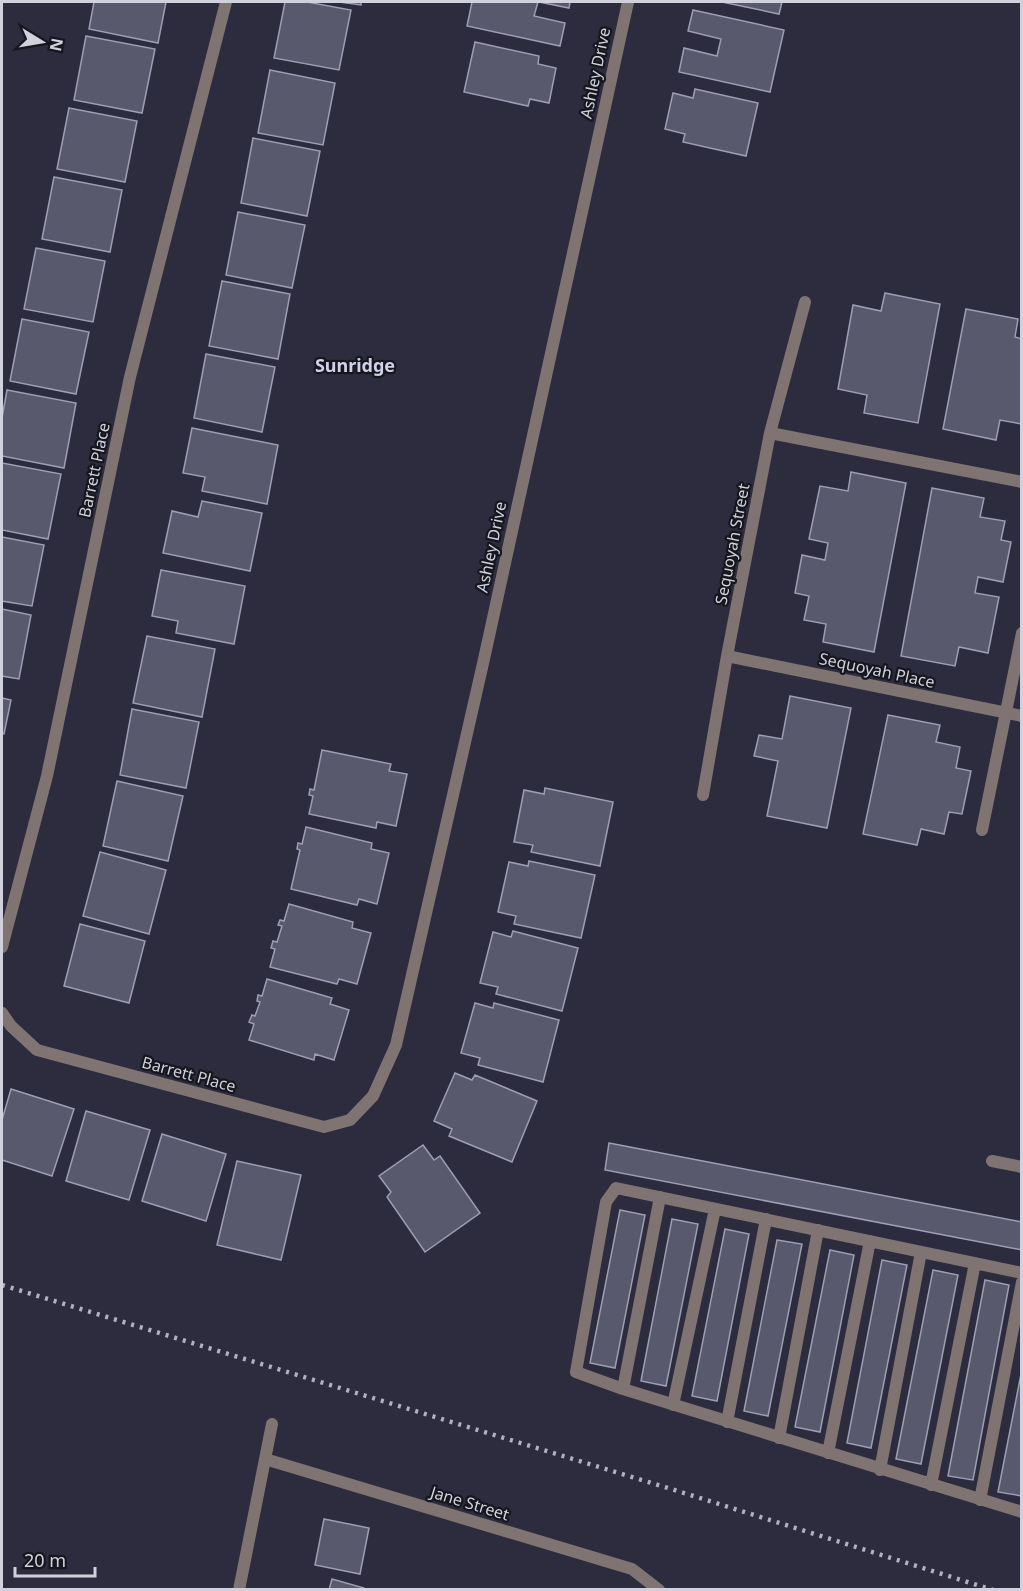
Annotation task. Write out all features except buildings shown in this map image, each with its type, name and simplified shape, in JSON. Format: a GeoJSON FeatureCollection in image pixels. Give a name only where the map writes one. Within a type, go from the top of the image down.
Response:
{"type":"FeatureCollection","features":[{"type":"Feature","properties":{"kind":"street","name":"Barrett Place"},"geometry":{"type":"LineString","coordinates":[[2,947],[46,776],[130,377],[225,2]]}},
{"type":"Feature","properties":{"kind":"street","name":"Ashley Drive"},"geometry":{"type":"LineString","coordinates":[[374,1096],[396,1045],[484,658],[628,2]]}},
{"type":"Feature","properties":{"kind":"street","name":"Sequoyah Street"},"geometry":{"type":"LineString","coordinates":[[703,795],[770,433],[805,302]]}},
{"type":"Feature","properties":{"kind":"street"},"geometry":{"type":"LineString","coordinates":[[770,433],[1022,482]]}},
{"type":"Feature","properties":{"kind":"street"},"geometry":{"type":"LineString","coordinates":[[982,830],[1022,633]]}},
{"type":"Feature","properties":{"kind":"street","name":"Sequoyah Place"},"geometry":{"type":"LineString","coordinates":[[727,656],[1022,716]]}},
{"type":"Feature","properties":{"kind":"street","name":"Barrett Place"},"geometry":{"type":"LineString","coordinates":[[2,1013],[10,1026],[37,1050],[324,1128],[350,1120],[374,1096]]}},
{"type":"Feature","properties":{"kind":"street"},"geometry":{"type":"LineString","coordinates":[[992,1161],[1022,1167]]}},
{"type":"Feature","properties":{"kind":"street"},"geometry":{"type":"LineString","coordinates":[[1022,1273],[616,1188],[606,1202],[576,1372],[828,1454],[1022,1512]]}},
{"type":"Feature","properties":{"kind":"street"},"geometry":{"type":"LineString","coordinates":[[623,1389],[660,1197]]}},
{"type":"Feature","properties":{"kind":"street"},"geometry":{"type":"LineString","coordinates":[[673,1405],[715,1209]]}},
{"type":"Feature","properties":{"kind":"street"},"geometry":{"type":"LineString","coordinates":[[727,1422],[765,1219]]}},
{"type":"Feature","properties":{"kind":"street"},"geometry":{"type":"LineString","coordinates":[[779,1438],[818,1230]]}},
{"type":"Feature","properties":{"kind":"street"},"geometry":{"type":"LineString","coordinates":[[828,1454],[870,1241]]}},
{"type":"Feature","properties":{"kind":"street"},"geometry":{"type":"LineString","coordinates":[[880,1470],[921,1252]]}},
{"type":"Feature","properties":{"kind":"street"},"geometry":{"type":"LineString","coordinates":[[931,1485],[975,1263]]}},
{"type":"Feature","properties":{"kind":"street"},"geometry":{"type":"LineString","coordinates":[[981,1500],[1022,1282]]}},
{"type":"Feature","properties":{"kind":"street"},"geometry":{"type":"LineString","coordinates":[[239,1590],[272,1424]]}},
{"type":"Feature","properties":{"kind":"street","name":"Jane Street"},"geometry":{"type":"LineString","coordinates":[[266,1459],[632,1569],[659,1590]]}},
{"type":"Feature","properties":{"kind":"railway"},"geometry":{"type":"LineString","coordinates":[[2,1285],[668,1488],[993,1590]]}},
{"type":"Feature","properties":{"kind":"district","name":"Sunridge"},"geometry":{"type":"Point","coordinates":[355,366]}}]}
